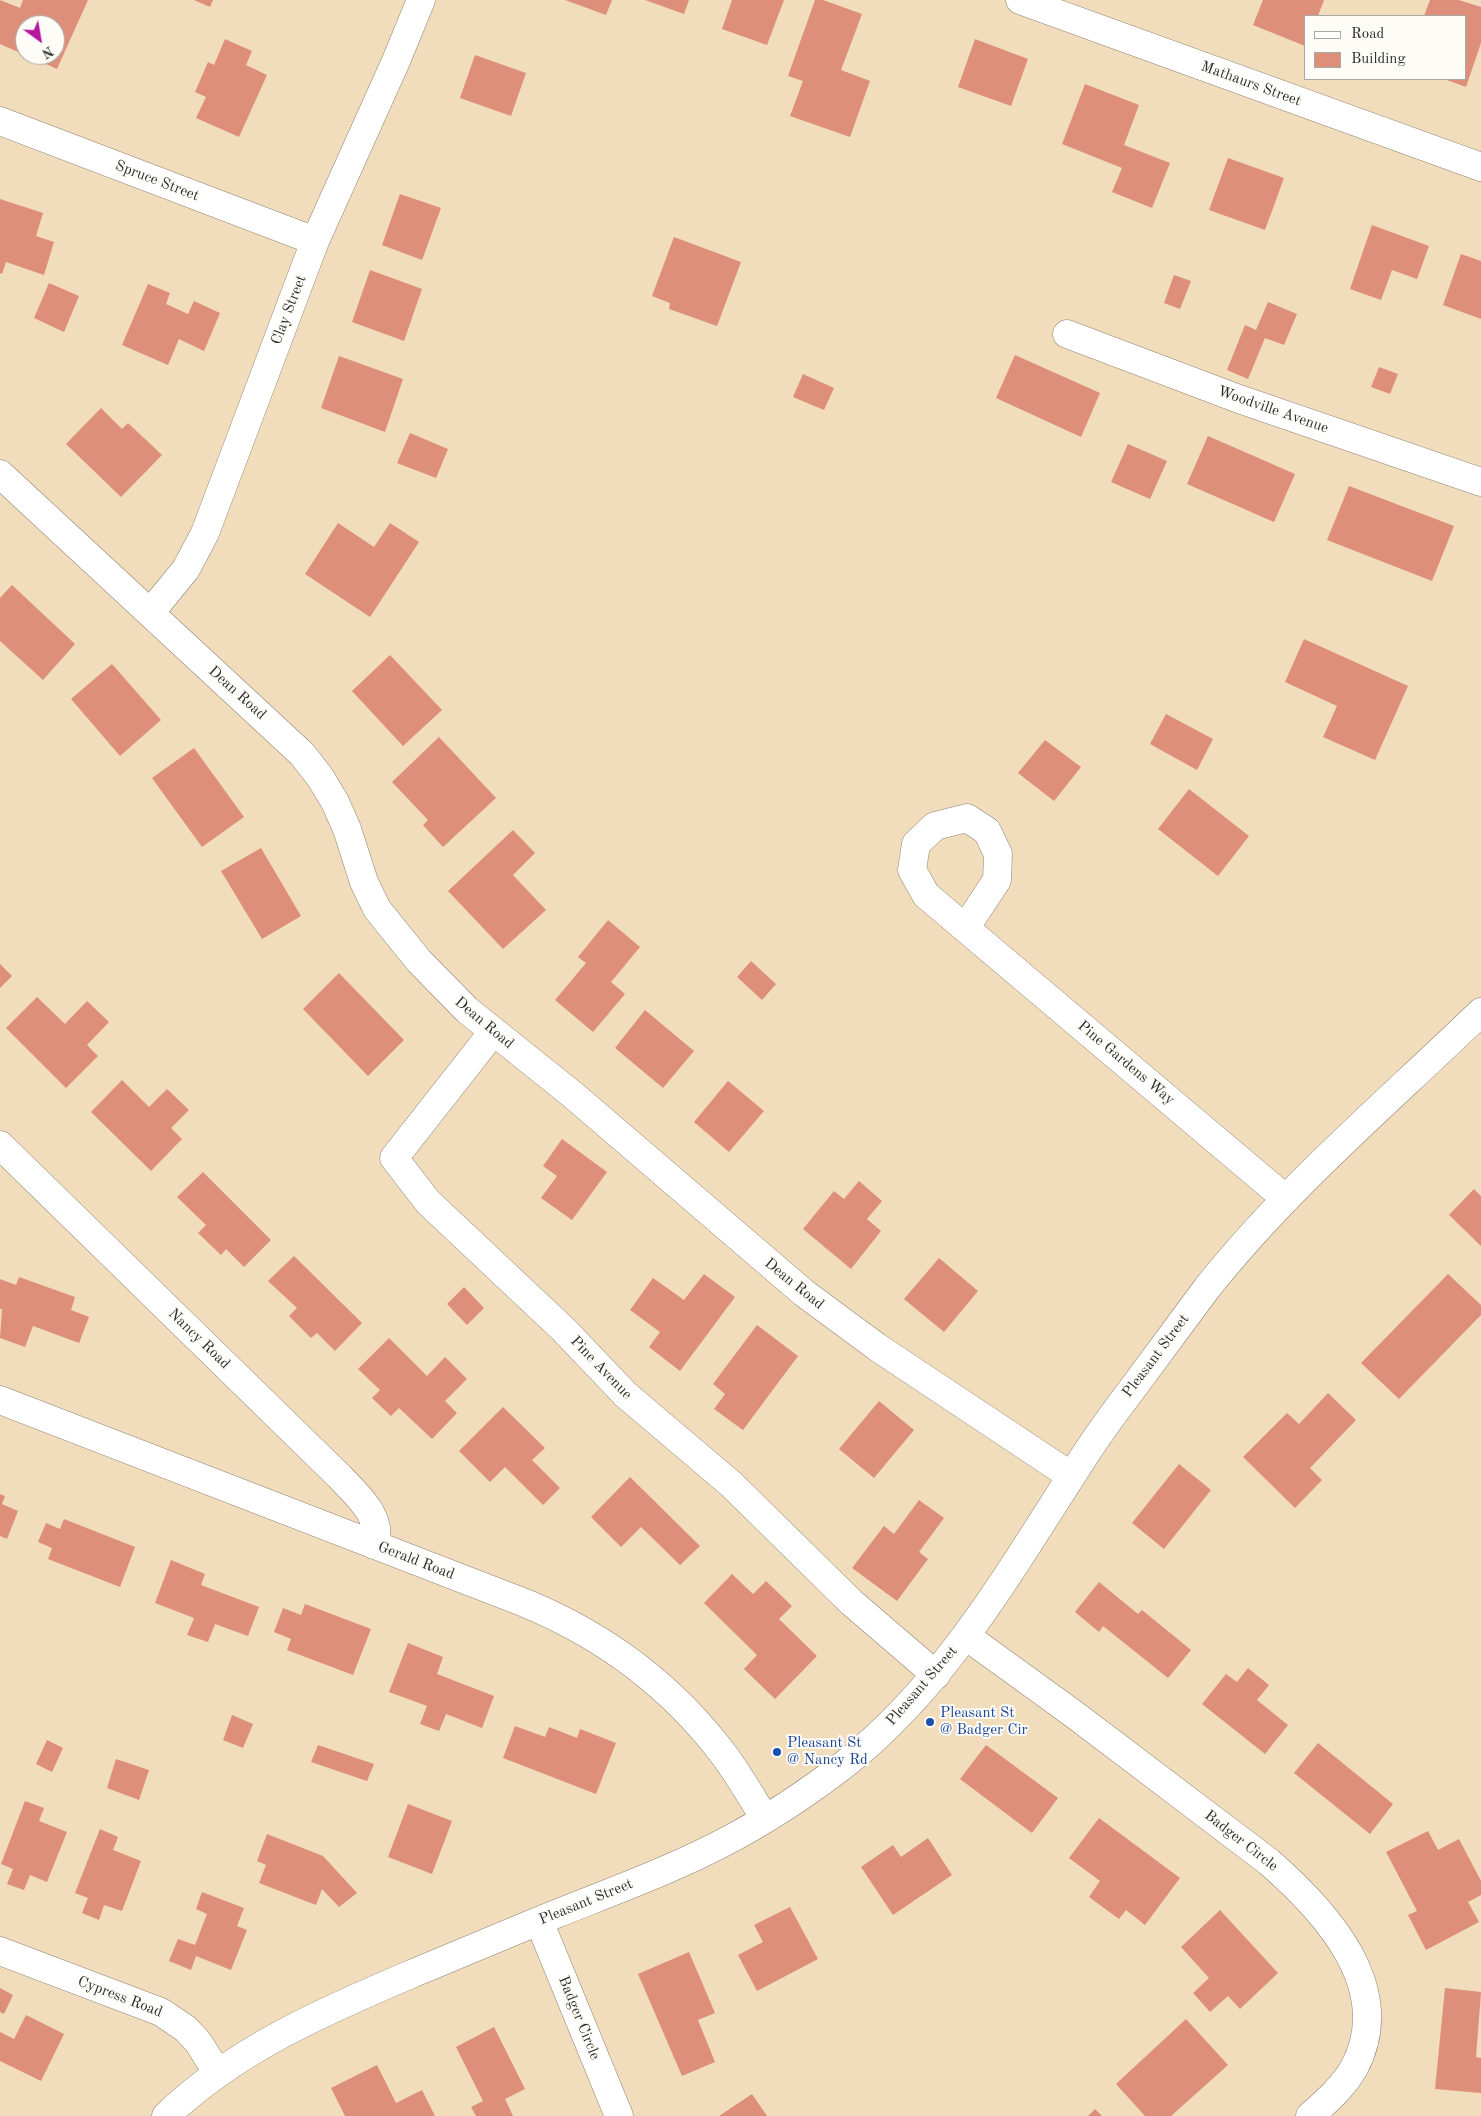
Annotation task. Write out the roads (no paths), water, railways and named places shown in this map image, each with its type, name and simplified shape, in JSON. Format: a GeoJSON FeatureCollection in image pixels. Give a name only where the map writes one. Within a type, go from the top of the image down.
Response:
{"type":"FeatureCollection","features":[{"type":"Feature","properties":{"kind":"street","name":"Clay Street"},"geometry":{"type":"LineString","coordinates":[[150,613],[186,569],[205,533],[315,241],[407,37],[421,0]]}},
{"type":"Feature","properties":{"kind":"street","name":"Mathaurs Street"},"geometry":{"type":"LineString","coordinates":[[1020,0],[1481,167]]}},
{"type":"Feature","properties":{"kind":"street","name":"Spruce Street"},"geometry":{"type":"LineString","coordinates":[[0,121],[315,241]]}},
{"type":"Feature","properties":{"kind":"street","name":"Woodville Avenue"},"geometry":{"type":"LineString","coordinates":[[1067,334],[1239,399],[1481,482]]}},
{"type":"Feature","properties":{"kind":"street","name":"Dean Road"},"geometry":{"type":"LineString","coordinates":[[0,474],[302,754],[320,777],[335,802],[347,829],[364,882],[377,909],[443,987],[493,1032],[572,1095],[763,1260],[837,1319],[1071,1476]]}},
{"type":"Feature","properties":{"kind":"street","name":"Pine Gardens Way"},"geometry":{"type":"LineString","coordinates":[[966,927],[1286,1199]]}},
{"type":"Feature","properties":{"kind":"street","name":"Pleasant Street"},"geometry":{"type":"LineString","coordinates":[[166,2116],[192,2092],[218,2072],[252,2050],[323,2013],[539,1921],[665,1871],[734,1838],[824,1780],[864,1748],[916,1699],[966,1636],[1071,1476],[1207,1288],[1286,1199],[1481,1012]]}},
{"type":"Feature","properties":{"kind":"street","name":"Pine Avenue"},"geometry":{"type":"LineString","coordinates":[[493,1032],[394,1158],[428,1202],[564,1330],[626,1395],[724,1478],[851,1602],[936,1675]]}},
{"type":"Feature","properties":{"kind":"street","name":"Nancy Road"},"geometry":{"type":"LineString","coordinates":[[0,1145],[339,1476],[371,1514],[377,1530],[374,1545]]}},
{"type":"Feature","properties":{"kind":"street","name":"Gerald Road"},"geometry":{"type":"LineString","coordinates":[[0,1400],[557,1616],[616,1650],[662,1686],[704,1731],[724,1756],[766,1819]]}},
{"type":"Feature","properties":{"kind":"street","name":"Badger Circle"},"geometry":{"type":"LineString","coordinates":[[966,1636],[1075,1715],[1270,1862],[1292,1882],[1334,1929],[1357,1969],[1367,2010],[1366,2031],[1362,2049],[1353,2069],[1340,2087],[1310,2116]]}},
{"type":"Feature","properties":{"kind":"street","name":"Badger Circle"},"geometry":{"type":"LineString","coordinates":[[539,1921],[619,2116]]}},
{"type":"Feature","properties":{"kind":"street","name":"Cypress Road"},"geometry":{"type":"LineString","coordinates":[[0,1952],[161,2012],[186,2029],[198,2042],[218,2072]]}},
{"type":"Feature","properties":{"kind":"place","name":"Pleasant St @ Badger Cir"},"geometry":{"type":"Point","coordinates":[930,1722]}},
{"type":"Feature","properties":{"kind":"place","name":"Pleasant St @ Nancy Rd"},"geometry":{"type":"Point","coordinates":[777,1752]}}]}
